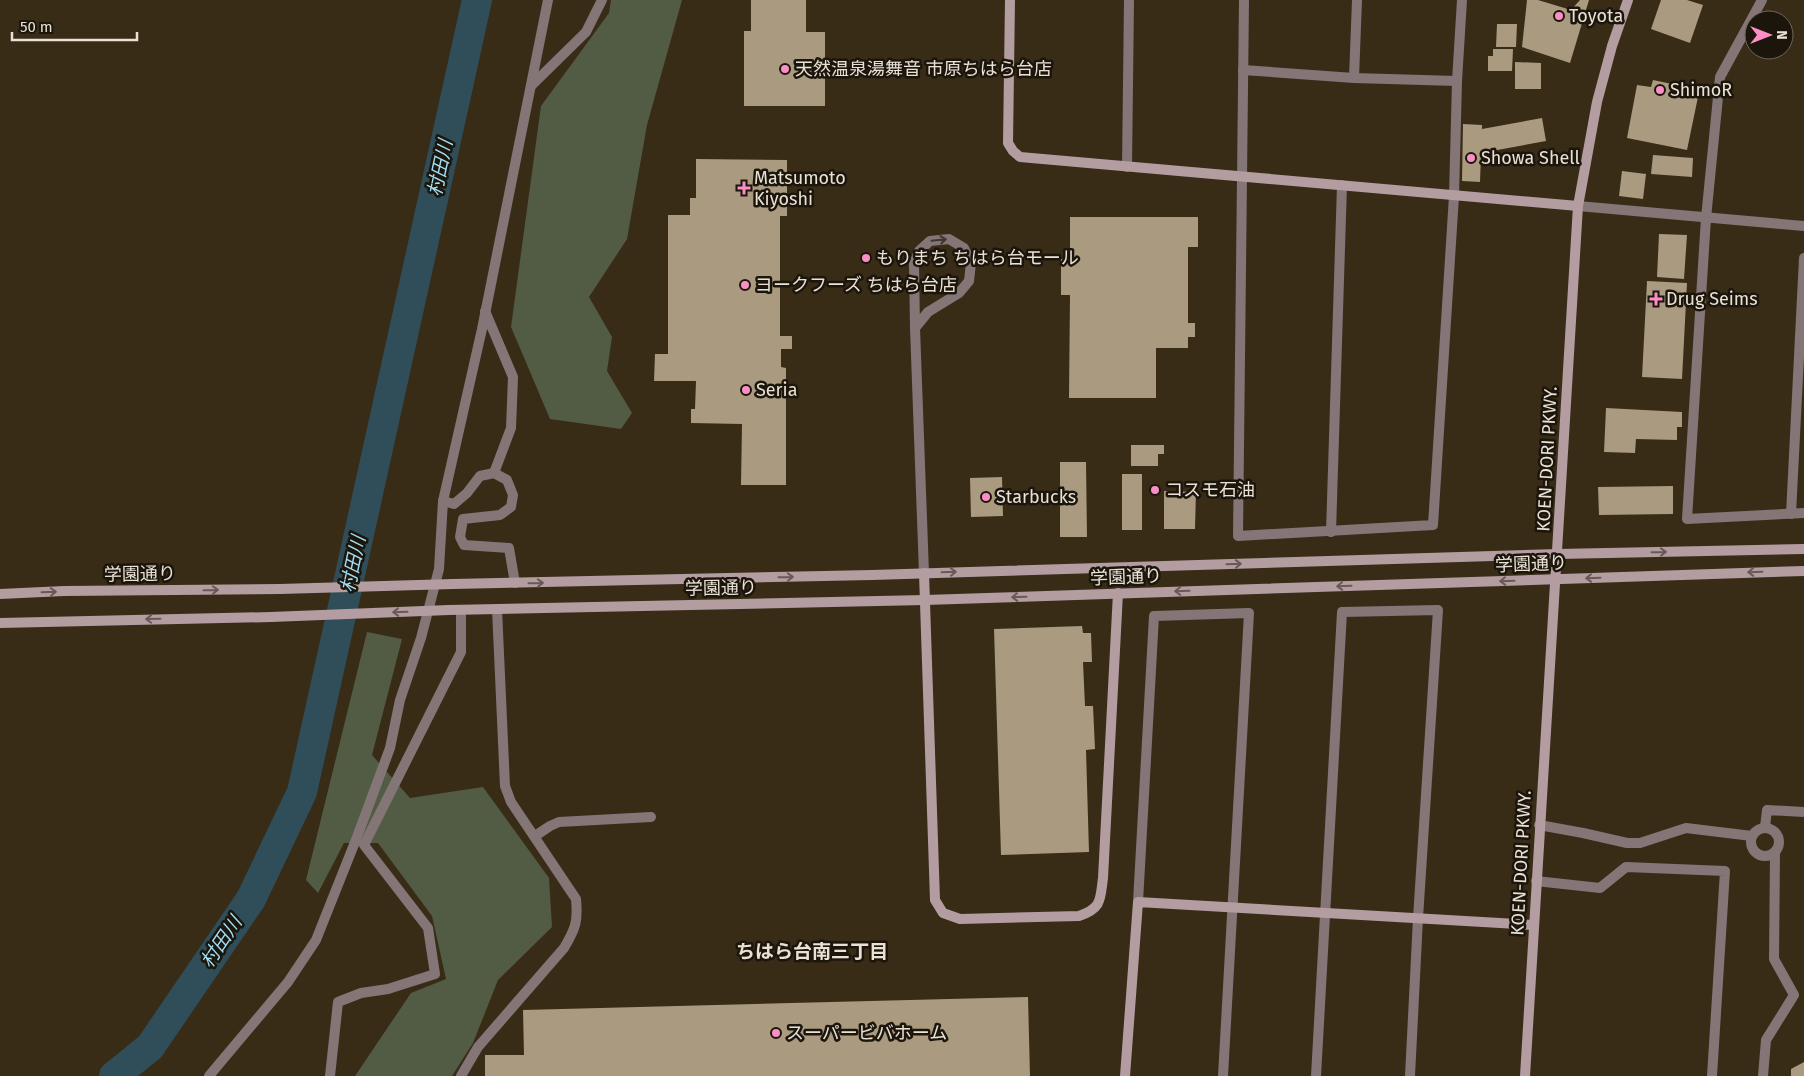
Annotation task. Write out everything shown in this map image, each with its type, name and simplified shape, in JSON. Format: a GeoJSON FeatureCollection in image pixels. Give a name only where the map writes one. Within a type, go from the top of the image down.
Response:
{"type":"FeatureCollection","features":[{"type":"Feature","properties":{"kind":"street"},"geometry":{"type":"LineString","coordinates":[[210,1076],[288,982],[316,940],[390,748],[400,700],[439,569],[443,501],[485,310],[548,0]]}},
{"type":"Feature","properties":{"kind":"street"},"geometry":{"type":"LineString","coordinates":[[531,86],[586,32],[602,0]]}},
{"type":"Feature","properties":{"kind":"street"},"geometry":{"type":"LineString","coordinates":[[1010,0],[1008,142],[1013,151],[1020,157],[1804,226]]}},
{"type":"Feature","properties":{"kind":"street"},"geometry":{"type":"LineString","coordinates":[[1127,167],[1129,0]]}},
{"type":"Feature","properties":{"kind":"street"},"geometry":{"type":"LineString","coordinates":[[1244,0],[1238,536],[1434,525],[1454,196],[1462,0]]}},
{"type":"Feature","properties":{"kind":"street"},"geometry":{"type":"LineString","coordinates":[[1354,78],[1357,0]]}},
{"type":"Feature","properties":{"kind":"street","name":"KOEN-DORI PKWY."},"geometry":{"type":"LineString","coordinates":[[1525,1076],[1578,206],[1597,102],[1612,46],[1628,0]]}},
{"type":"Feature","properties":{"kind":"street"},"geometry":{"type":"LineString","coordinates":[[1762,0],[1720,77],[1706,218],[1687,519],[1804,513]]}},
{"type":"Feature","properties":{"kind":"street"},"geometry":{"type":"LineString","coordinates":[[1243,70],[1354,78],[1458,81]]}},
{"type":"Feature","properties":{"kind":"street"},"geometry":{"type":"LineString","coordinates":[[1331,532],[1342,185]]}},
{"type":"Feature","properties":{"kind":"street"},"geometry":{"type":"LineString","coordinates":[[915,328],[928,312],[959,293],[968,281],[971,263],[964,248],[949,239],[930,241],[919,250],[914,264],[915,328],[935,900],[943,913],[960,919],[1080,916],[1093,911],[1100,899],[1118,594]]}},
{"type":"Feature","properties":{"kind":"street"},"geometry":{"type":"LineString","coordinates":[[1791,514],[1804,258]]}},
{"type":"Feature","properties":{"kind":"street"},"geometry":{"type":"LineString","coordinates":[[485,310],[513,377],[511,428],[494,473]]}},
{"type":"Feature","properties":{"kind":"street"},"geometry":{"type":"LineString","coordinates":[[443,501],[454,504],[467,493],[480,476],[494,473],[507,480],[513,496],[511,507],[500,515],[463,519],[460,537],[464,545],[509,548],[515,583]]}},
{"type":"Feature","properties":{"kind":"street","name":"学園通り"},"geometry":{"type":"LineString","coordinates":[[0,594],[64,591],[280,589],[924,573],[1804,548]]}},
{"type":"Feature","properties":{"kind":"street","name":"学園通り"},"geometry":{"type":"LineString","coordinates":[[0,623],[271,617],[449,610],[925,600],[1804,571]]}},
{"type":"Feature","properties":{"kind":"street"},"geometry":{"type":"LineString","coordinates":[[461,1076],[478,1047],[564,948],[573,934],[578,917],[576,899],[511,802],[505,786],[498,609]]}},
{"type":"Feature","properties":{"kind":"street"},"geometry":{"type":"LineString","coordinates":[[330,1076],[338,1002],[361,993],[388,989],[435,974],[428,928],[364,846],[461,652],[461,610]]}},
{"type":"Feature","properties":{"kind":"street"},"geometry":{"type":"LineString","coordinates":[[1316,1076],[1342,612],[1438,610],[1410,1076]]}},
{"type":"Feature","properties":{"kind":"street"},"geometry":{"type":"LineString","coordinates":[[1125,1076],[1138,902],[1154,616],[1249,613],[1223,1076]]}},
{"type":"Feature","properties":{"kind":"street"},"geometry":{"type":"LineString","coordinates":[[1765,828],[1767,810],[1804,812]]}},
{"type":"Feature","properties":{"kind":"street"},"geometry":{"type":"LineString","coordinates":[[535,836],[559,822],[650,818]]}},
{"type":"Feature","properties":{"kind":"street"},"geometry":{"type":"LineString","coordinates":[[1539,825],[1628,843],[1640,842],[1686,828],[1752,836]]}},
{"type":"Feature","properties":{"kind":"street"},"geometry":{"type":"LineString","coordinates":[[1763,1076],[1766,1040],[1799,996],[1774,958],[1775,852],[1779,842],[1778,837],[1770,829],[1760,828],[1752,836],[1752,847],[1759,855],[1765,856],[1775,852]]}},
{"type":"Feature","properties":{"kind":"street"},"geometry":{"type":"LineString","coordinates":[[1536,881],[1600,888],[1626,867],[1725,871],[1712,1076]]}},
{"type":"Feature","properties":{"kind":"street"},"geometry":{"type":"LineString","coordinates":[[1138,902],[1534,925]]}},
{"type":"Feature","properties":{"kind":"green space"},"geometry":{"type":"Polygon","coordinates":[[[611,0],[682,0],[647,125],[627,239],[589,297],[612,337],[607,371],[632,413],[621,429],[550,419],[511,327],[541,106],[609,13],[611,0]]]}},
{"type":"Feature","properties":{"kind":"green space"},"geometry":{"type":"Polygon","coordinates":[[[367,632],[402,639],[372,755],[410,798],[483,787],[549,878],[552,927],[498,980],[473,1043],[452,1076],[355,1076],[411,993],[446,979],[432,916],[378,843],[344,843],[318,893],[306,880],[367,632]]]}},
{"type":"Feature","properties":{"kind":"building","name":"天然温泉湯舞音 市原ちはら台店"},"geometry":{"type":"Polygon","coordinates":[[[751,0],[806,0],[806,32],[825,32],[825,106],[744,106],[744,31],[751,31],[751,0]]]}},
{"type":"Feature","properties":{"kind":"building"},"geometry":{"type":"Polygon","coordinates":[[[1527,0],[1538,0],[1571,10],[1580,0],[1589,0],[1570,63],[1522,47],[1527,0]]]}},
{"type":"Feature","properties":{"kind":"building"},"geometry":{"type":"Polygon","coordinates":[[[1661,0],[1687,0],[1703,5],[1690,43],[1651,29],[1661,0]]]}},
{"type":"Feature","properties":{"kind":"building"},"geometry":{"type":"Polygon","coordinates":[[[1497,24],[1517,24],[1516,47],[1496,47],[1497,24]]]}},
{"type":"Feature","properties":{"kind":"building"},"geometry":{"type":"Polygon","coordinates":[[[1493,49],[1513,49],[1512,71],[1488,71],[1488,56],[1493,56],[1493,49]]]}},
{"type":"Feature","properties":{"kind":"building"},"geometry":{"type":"Polygon","coordinates":[[[1515,62],[1541,63],[1541,89],[1515,89],[1515,62]]]}},
{"type":"Feature","properties":{"kind":"building"},"geometry":{"type":"Polygon","coordinates":[[[1653,80],[1672,84],[1670,91],[1698,97],[1687,150],[1627,138],[1637,85],[1651,87],[1653,80]]]}},
{"type":"Feature","properties":{"kind":"building"},"geometry":{"type":"Polygon","coordinates":[[[1542,118],[1546,141],[1481,153],[1480,182],[1462,181],[1463,124],[1482,125],[1482,129],[1542,118]]]}},
{"type":"Feature","properties":{"kind":"building"},"geometry":{"type":"Polygon","coordinates":[[[1653,155],[1693,158],[1692,177],[1651,174],[1653,155]]]}},
{"type":"Feature","properties":{"kind":"building"},"geometry":{"type":"Polygon","coordinates":[[[696,159],[787,160],[787,216],[780,216],[780,336],[792,336],[792,349],[781,349],[781,367],[786,368],[786,485],[741,485],[742,424],[691,423],[691,409],[695,409],[696,381],[654,381],[655,354],[668,354],[668,215],[690,215],[690,198],[696,198],[696,159]]]}},
{"type":"Feature","properties":{"kind":"building"},"geometry":{"type":"Polygon","coordinates":[[[1622,171],[1646,174],[1643,199],[1619,196],[1622,171]]]}},
{"type":"Feature","properties":{"kind":"building"},"geometry":{"type":"Polygon","coordinates":[[[1070,217],[1198,217],[1198,247],[1188,247],[1188,323],[1195,323],[1195,337],[1188,337],[1188,348],[1156,348],[1156,398],[1069,398],[1070,295],[1061,295],[1061,259],[1070,259],[1070,217]]]}},
{"type":"Feature","properties":{"kind":"building"},"geometry":{"type":"Polygon","coordinates":[[[1659,234],[1687,235],[1684,279],[1657,277],[1659,234]]]}},
{"type":"Feature","properties":{"kind":"building"},"geometry":{"type":"Polygon","coordinates":[[[1647,281],[1687,283],[1682,379],[1642,377],[1647,281]]]}},
{"type":"Feature","properties":{"kind":"building"},"geometry":{"type":"Polygon","coordinates":[[[1606,408],[1682,412],[1682,427],[1677,427],[1677,440],[1636,439],[1635,453],[1604,452],[1606,408]]]}},
{"type":"Feature","properties":{"kind":"building"},"geometry":{"type":"Polygon","coordinates":[[[1131,445],[1164,445],[1164,454],[1158,454],[1158,466],[1131,466],[1131,445]]]}},
{"type":"Feature","properties":{"kind":"building"},"geometry":{"type":"Polygon","coordinates":[[[1060,462],[1086,462],[1087,537],[1060,537],[1060,462]]]}},
{"type":"Feature","properties":{"kind":"building"},"geometry":{"type":"Polygon","coordinates":[[[1122,474],[1142,474],[1142,530],[1122,530],[1122,474]]]}},
{"type":"Feature","properties":{"kind":"building","name":"Starbucks"},"geometry":{"type":"Polygon","coordinates":[[[1002,477],[1003,516],[971,517],[970,478],[1002,477]]]}},
{"type":"Feature","properties":{"kind":"building"},"geometry":{"type":"Polygon","coordinates":[[[1673,486],[1673,514],[1599,515],[1598,487],[1673,486]]]}},
{"type":"Feature","properties":{"kind":"building"},"geometry":{"type":"Polygon","coordinates":[[[1164,491],[1196,492],[1195,529],[1164,529],[1164,491]]]}},
{"type":"Feature","properties":{"kind":"building"},"geometry":{"type":"Polygon","coordinates":[[[1082,626],[1083,633],[1091,633],[1092,662],[1083,662],[1085,706],[1093,706],[1095,749],[1086,750],[1089,852],[1001,855],[994,629],[1082,626]]]}},
{"type":"Feature","properties":{"kind":"building","name":"スーパービバホーム"},"geometry":{"type":"Polygon","coordinates":[[[1028,997],[1030,1076],[485,1076],[485,1055],[524,1055],[523,1010],[1028,997]]]}},
{"type":"Feature","properties":{"kind":"building"},"geometry":{"type":"Polygon","coordinates":[[[1804,1062],[1804,1076],[1791,1076],[1791,1069],[1804,1062]]]}},
{"type":"Feature","properties":{"kind":"waterway","name":"村田川"},"geometry":{"type":"LineString","coordinates":[[114,1076],[150,1047],[251,899],[302,792],[477,0]]}},
{"type":"Feature","properties":{"kind":"place","name":"Toyota"},"geometry":{"type":"Point","coordinates":[1559,16]}},
{"type":"Feature","properties":{"kind":"place","name":"天然温泉湯舞音 市原ちはら台店"},"geometry":{"type":"Point","coordinates":[785,69]}},
{"type":"Feature","properties":{"kind":"place","name":"ShimoR"},"geometry":{"type":"Point","coordinates":[1660,90]}},
{"type":"Feature","properties":{"kind":"place","name":"Showa Shell"},"geometry":{"type":"Point","coordinates":[1471,158]}},
{"type":"Feature","properties":{"kind":"place","name":"Matsumoto Kiyoshi"},"geometry":{"type":"Point","coordinates":[744,188]}},
{"type":"Feature","properties":{"kind":"place","name":"もりまち ちはら台モール"},"geometry":{"type":"Point","coordinates":[866,258]}},
{"type":"Feature","properties":{"kind":"place","name":"ヨークフーズ ちはら台店"},"geometry":{"type":"Point","coordinates":[745,285]}},
{"type":"Feature","properties":{"kind":"place","name":"Drug Seims"},"geometry":{"type":"Point","coordinates":[1656,299]}},
{"type":"Feature","properties":{"kind":"place","name":"Seria"},"geometry":{"type":"Point","coordinates":[746,390]}},
{"type":"Feature","properties":{"kind":"place","name":"コスモ石油"},"geometry":{"type":"Point","coordinates":[1155,490]}},
{"type":"Feature","properties":{"kind":"place","name":"Starbucks"},"geometry":{"type":"Point","coordinates":[986,497]}},
{"type":"Feature","properties":{"kind":"place","name":"スーパービバホーム"},"geometry":{"type":"Point","coordinates":[776,1033]}},
{"type":"Feature","properties":{"kind":"district","name":"ちはら台南三丁目"},"geometry":{"type":"Point","coordinates":[812,951]}}]}
